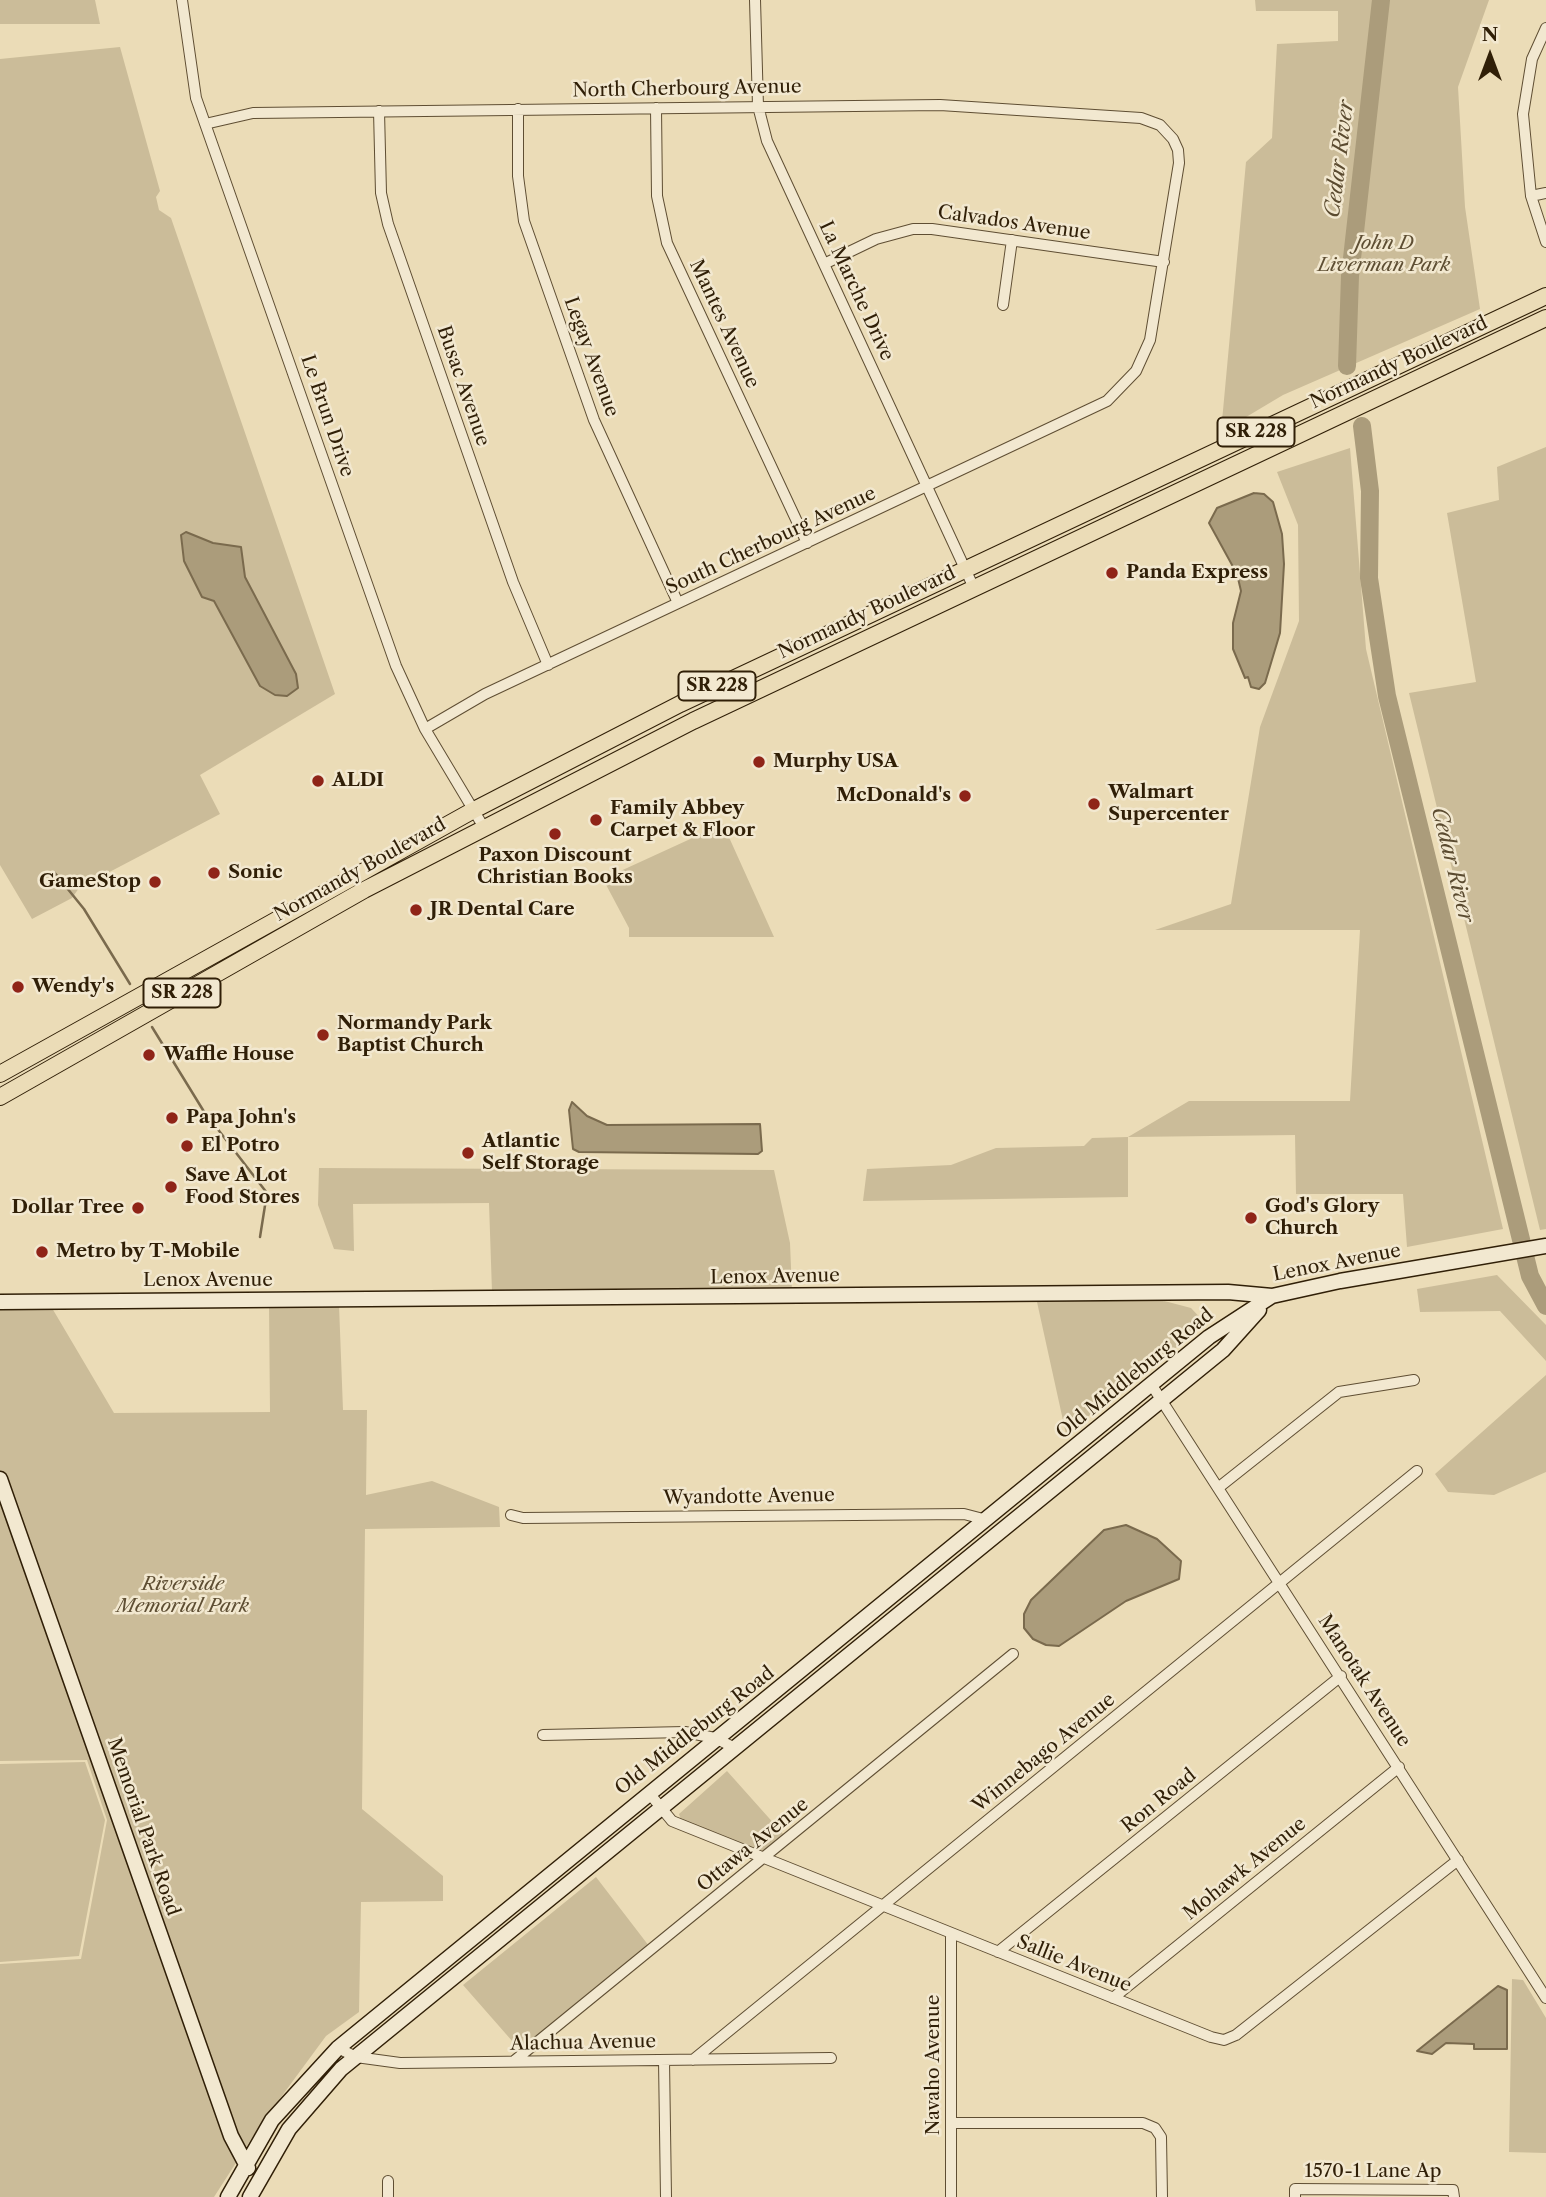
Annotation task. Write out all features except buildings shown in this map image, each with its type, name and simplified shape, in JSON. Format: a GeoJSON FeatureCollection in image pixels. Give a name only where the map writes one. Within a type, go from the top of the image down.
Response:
{"type":"FeatureCollection","features":[{"type":"Feature","properties":{"kind":"main road","name":"Normandy Boulevard"},"geometry":{"type":"LineString","coordinates":[[0,1074],[472,811],[683,702],[1546,296]]}},
{"type":"Feature","properties":{"kind":"main road","name":"Normandy Boulevard"},"geometry":{"type":"LineString","coordinates":[[0,1097],[364,890],[483,826],[777,678],[1546,318]]}},
{"type":"Feature","properties":{"kind":"main road"},"geometry":{"type":"LineString","coordinates":[[1418,377],[1426,362],[1479,334],[1484,325]]}},
{"type":"Feature","properties":{"kind":"main road","name":"Lenox Avenue"},"geometry":{"type":"LineString","coordinates":[[0,1302],[1214,1292],[1272,1296],[1544,1246]]}},
{"type":"Feature","properties":{"kind":"main road","name":"Old Middleburg Road"},"geometry":{"type":"LineString","coordinates":[[228,2197],[272,2120],[338,2048],[1209,1337],[1272,1296]]}},
{"type":"Feature","properties":{"kind":"main road","name":"Old Middleburg Road"},"geometry":{"type":"LineString","coordinates":[[253,2191],[289,2129],[356,2057],[1223,1350],[1272,1296]]}},
{"type":"Feature","properties":{"kind":"main road","name":"Memorial Park Road"},"geometry":{"type":"LineString","coordinates":[[0,1479],[231,2136],[246,2163],[253,2191]]}},
{"type":"Feature","properties":{"kind":"main road"},"geometry":{"type":"LineString","coordinates":[[987,1520],[1007,1526]]}},
{"type":"Feature","properties":{"kind":"main road"},"geometry":{"type":"LineString","coordinates":[[870,1614],[882,1628]]}},
{"type":"Feature","properties":{"kind":"main road"},"geometry":{"type":"LineString","coordinates":[[486,1926],[498,1940]]}},
{"type":"Feature","properties":{"kind":"street","name":"Le Brun Drive"},"geometry":{"type":"LineString","coordinates":[[183,0],[192,80],[205,124],[396,666],[425,729],[483,826]]}},
{"type":"Feature","properties":{"kind":"street","name":"La Marche Drive"},"geometry":{"type":"LineString","coordinates":[[755,0],[758,106],[767,141],[973,586]]}},
{"type":"Feature","properties":{"kind":"street"},"geometry":{"type":"LineString","coordinates":[[1546,28],[1532,59],[1525,86],[1524,126],[1531,196],[1546,242]]}},
{"type":"Feature","properties":{"kind":"street","name":"North Cherbourg Avenue"},"geometry":{"type":"LineString","coordinates":[[205,124],[253,113],[892,104],[1141,118],[1152,121],[1167,131],[1178,150],[1179,163],[1164,262]]}},
{"type":"Feature","properties":{"kind":"street","name":"Mantes Avenue"},"geometry":{"type":"LineString","coordinates":[[656,107],[657,196],[667,243],[807,543]]}},
{"type":"Feature","properties":{"kind":"street","name":"Legay Avenue"},"geometry":{"type":"LineString","coordinates":[[518,109],[518,176],[524,220],[594,420],[678,603]]}},
{"type":"Feature","properties":{"kind":"street","name":"Busac Avenue"},"geometry":{"type":"LineString","coordinates":[[379,111],[382,194],[388,223],[513,582],[548,664]]}},
{"type":"Feature","properties":{"kind":"street"},"geometry":{"type":"LineString","coordinates":[[1531,196],[1546,192]]}},
{"type":"Feature","properties":{"kind":"street","name":"Calvados Avenue"},"geometry":{"type":"LineString","coordinates":[[824,264],[876,239],[913,229],[946,229],[1164,262]]}},
{"type":"Feature","properties":{"kind":"street"},"geometry":{"type":"LineString","coordinates":[[1003,305],[1012,240]]}},
{"type":"Feature","properties":{"kind":"street","name":"South Cherbourg Avenue"},"geometry":{"type":"LineString","coordinates":[[425,729],[485,694],[1097,407],[1129,381],[1150,340],[1164,262]]}},
{"type":"Feature","properties":{"kind":"street"},"geometry":{"type":"LineString","coordinates":[[1218,1488],[1339,1392],[1414,1380]]}},
{"type":"Feature","properties":{"kind":"street","name":"Manotak Avenue"},"geometry":{"type":"LineString","coordinates":[[1151,1384],[1546,1997]]}},
{"type":"Feature","properties":{"kind":"street","name":"Winnebago Avenue"},"geometry":{"type":"LineString","coordinates":[[693,2060],[1417,1471]]}},
{"type":"Feature","properties":{"kind":"street","name":"Wyandotte Avenue"},"geometry":{"type":"LineString","coordinates":[[511,1515],[523,1518],[964,1514],[987,1520]]}},
{"type":"Feature","properties":{"kind":"street","name":"Ottawa Avenue"},"geometry":{"type":"LineString","coordinates":[[514,2062],[1013,1654]]}},
{"type":"Feature","properties":{"kind":"street","name":"Ron Road"},"geometry":{"type":"LineString","coordinates":[[998,1952],[1341,1676]]}},
{"type":"Feature","properties":{"kind":"street"},"geometry":{"type":"LineString","coordinates":[[543,1735],[685,1731],[715,1738],[733,1747]]}},
{"type":"Feature","properties":{"kind":"street","name":"Mohawk Avenue"},"geometry":{"type":"LineString","coordinates":[[1113,1998],[1399,1767]]}},
{"type":"Feature","properties":{"kind":"street","name":"Sallie Avenue"},"geometry":{"type":"LineString","coordinates":[[649,1793],[672,1821],[763,1860],[1224,2040],[1236,2035],[1458,1860]]}},
{"type":"Feature","properties":{"kind":"street","name":"Navaho Avenue"},"geometry":{"type":"LineString","coordinates":[[951,1933],[951,2197]]}},
{"type":"Feature","properties":{"kind":"street","name":"Alachua Avenue"},"geometry":{"type":"LineString","coordinates":[[338,2048],[356,2057],[400,2063],[831,2058]]}},
{"type":"Feature","properties":{"kind":"street"},"geometry":{"type":"LineString","coordinates":[[664,2060],[666,2197]]}},
{"type":"Feature","properties":{"kind":"street"},"geometry":{"type":"LineString","coordinates":[[952,2123],[1143,2123],[1155,2128],[1161,2137],[1162,2197]]}},
{"type":"Feature","properties":{"kind":"street"},"geometry":{"type":"LineString","coordinates":[[388,2181],[388,2197]]}},
{"type":"Feature","properties":{"kind":"street","name":"1570-1 Lane Ap"},"geometry":{"type":"LineString","coordinates":[[1295,2197],[1295,2189],[1453,2190],[1454,2197]]}},
{"type":"Feature","properties":{"kind":"green space"},"geometry":{"type":"Polygon","coordinates":[[[0,0],[95,0],[100,24],[0,24],[0,0]]]}},
{"type":"Feature","properties":{"kind":"green space","name":"John D Liverman Park"},"geometry":{"type":"Polygon","coordinates":[[[1255,0],[1489,0],[1458,87],[1465,207],[1480,309],[1283,395],[1221,432],[1246,162],[1272,138],[1277,44],[1338,41],[1338,11],[1256,11],[1255,0]]]}},
{"type":"Feature","properties":{"kind":"green space"},"geometry":{"type":"Polygon","coordinates":[[[120,47],[160,191],[156,197],[159,210],[171,218],[335,694],[200,775],[220,814],[79,888],[72,898],[32,919],[0,865],[0,59],[120,47]],[[186,532],[214,601],[260,686],[275,695],[287,696],[298,688],[296,674],[245,577],[241,547],[213,543],[186,532]]]}},
{"type":"Feature","properties":{"kind":"green space"},"geometry":{"type":"Polygon","coordinates":[[[1546,447],[1546,1229],[1540,1230],[1409,693],[1476,682],[1447,513],[1499,500],[1497,467],[1546,447]]]}},
{"type":"Feature","properties":{"kind":"green space"},"geometry":{"type":"Polygon","coordinates":[[[1350,448],[1366,649],[1503,1229],[1407,1247],[1403,1194],[1296,1194],[1295,1135],[1128,1137],[1189,1101],[1350,1101],[1360,930],[1155,930],[1231,904],[1260,727],[1299,621],[1298,525],[1277,472],[1350,448]]]}},
{"type":"Feature","properties":{"kind":"green space"},"geometry":{"type":"Polygon","coordinates":[[[723,824],[774,937],[629,937],[629,928],[603,879],[723,824]]]}},
{"type":"Feature","properties":{"kind":"green space"},"geometry":{"type":"Polygon","coordinates":[[[1128,1137],[1128,1197],[863,1201],[867,1169],[951,1165],[996,1148],[1084,1146],[1092,1138],[1128,1137]]]}},
{"type":"Feature","properties":{"kind":"green space"},"geometry":{"type":"Polygon","coordinates":[[[319,1168],[774,1170],[790,1243],[792,1291],[492,1292],[489,1203],[353,1204],[354,1251],[334,1249],[318,1205],[319,1168]]]}},
{"type":"Feature","properties":{"kind":"green space"},"geometry":{"type":"Polygon","coordinates":[[[1497,1275],[1546,1325],[1546,1361],[1500,1311],[1420,1312],[1417,1289],[1497,1275]]]}},
{"type":"Feature","properties":{"kind":"green space"},"geometry":{"type":"Polygon","coordinates":[[[1153,1298],[1191,1308],[1206,1324],[1066,1434],[1037,1302],[1153,1298]]]}},
{"type":"Feature","properties":{"kind":"green space","name":"Riverside Memorial Park"},"geometry":{"type":"Polygon","coordinates":[[[269,1304],[339,1305],[343,1410],[367,1410],[366,1495],[432,1481],[499,1507],[500,1527],[365,1529],[362,1809],[443,1876],[443,1901],[361,1902],[359,2012],[326,2036],[259,2127],[214,2197],[0,2197],[0,1964],[81,1959],[107,1820],[87,1760],[0,1761],[0,1309],[52,1308],[114,1413],[270,1412],[269,1304]]]}},
{"type":"Feature","properties":{"kind":"green space"},"geometry":{"type":"Polygon","coordinates":[[[1546,1375],[1546,1472],[1494,1495],[1448,1492],[1435,1474],[1546,1375]]]}},
{"type":"Feature","properties":{"kind":"green space"},"geometry":{"type":"Polygon","coordinates":[[[85,1762],[105,1820],[79,1956],[0,1962],[0,1764],[85,1762]]]}},
{"type":"Feature","properties":{"kind":"green space"},"geometry":{"type":"Polygon","coordinates":[[[727,1771],[785,1836],[761,1853],[681,1820],[679,1814],[727,1771]]]}},
{"type":"Feature","properties":{"kind":"green space"},"geometry":{"type":"Polygon","coordinates":[[[596,1877],[649,1946],[520,2050],[463,1985],[596,1877]]]}},
{"type":"Feature","properties":{"kind":"green space"},"geometry":{"type":"Polygon","coordinates":[[[1512,1979],[1523,1980],[1546,2018],[1546,2153],[1509,2152],[1512,1979]]]}},
{"type":"Feature","properties":{"kind":"shaded area"},"geometry":{"type":"Polygon","coordinates":[[[1254,493],[1264,494],[1273,502],[1282,534],[1284,564],[1280,633],[1265,683],[1259,689],[1251,687],[1248,677],[1245,678],[1233,649],[1233,623],[1241,591],[1237,574],[1209,523],[1217,508],[1254,493]]]}},
{"type":"Feature","properties":{"kind":"shaded area"},"geometry":{"type":"Polygon","coordinates":[[[186,532],[213,543],[241,547],[245,577],[296,674],[298,688],[287,696],[275,695],[260,686],[214,601],[202,597],[184,561],[181,535],[186,532]]]}},
{"type":"Feature","properties":{"kind":"shaded area"},"geometry":{"type":"Polygon","coordinates":[[[572,1102],[587,1116],[607,1125],[760,1124],[762,1151],[758,1154],[579,1152],[573,1149],[569,1110],[572,1102]]]}},
{"type":"Feature","properties":{"kind":"shaded area"},"geometry":{"type":"Polygon","coordinates":[[[1126,1525],[1157,1539],[1181,1561],[1179,1579],[1126,1601],[1059,1646],[1046,1645],[1033,1639],[1024,1628],[1024,1614],[1031,1600],[1104,1530],[1126,1525]]]}},
{"type":"Feature","properties":{"kind":"shaded area"},"geometry":{"type":"Polygon","coordinates":[[[1498,1986],[1507,1990],[1507,2049],[1474,2049],[1474,2044],[1446,2043],[1432,2054],[1417,2051],[1498,1986]]]}},
{"type":"Feature","properties":{"kind":"waterway","name":"Cedar River"},"geometry":{"type":"LineString","coordinates":[[1347,366],[1350,276],[1381,0]]}},
{"type":"Feature","properties":{"kind":"waterway","name":"Cedar River"},"geometry":{"type":"LineString","coordinates":[[1362,426],[1370,491],[1369,578],[1387,696],[1530,1276],[1546,1306]]}},
{"type":"Feature","properties":{"kind":"waterway"},"geometry":{"type":"LineString","coordinates":[[54,872],[84,909],[130,984]]}},
{"type":"Feature","properties":{"kind":"waterway"},"geometry":{"type":"LineString","coordinates":[[152,1027],[203,1110],[267,1193],[260,1237]]}},
{"type":"Feature","properties":{"kind":"place","name":"Panda Express"},"geometry":{"type":"Point","coordinates":[1112,573]}},
{"type":"Feature","properties":{"kind":"place","name":"Murphy USA"},"geometry":{"type":"Point","coordinates":[759,762]}},
{"type":"Feature","properties":{"kind":"place","name":"ALDI"},"geometry":{"type":"Point","coordinates":[318,781]}},
{"type":"Feature","properties":{"kind":"place","name":"McDonald's"},"geometry":{"type":"Point","coordinates":[965,796]}},
{"type":"Feature","properties":{"kind":"place","name":"Walmart Supercenter"},"geometry":{"type":"Point","coordinates":[1094,804]}},
{"type":"Feature","properties":{"kind":"place","name":"Family Abbey Carpet & Floor"},"geometry":{"type":"Point","coordinates":[596,820]}},
{"type":"Feature","properties":{"kind":"place","name":"Paxon Discount Christian Books"},"geometry":{"type":"Point","coordinates":[555,834]}},
{"type":"Feature","properties":{"kind":"place","name":"Sonic"},"geometry":{"type":"Point","coordinates":[214,873]}},
{"type":"Feature","properties":{"kind":"place","name":"GameStop"},"geometry":{"type":"Point","coordinates":[155,882]}},
{"type":"Feature","properties":{"kind":"place","name":"JR Dental Care"},"geometry":{"type":"Point","coordinates":[416,910]}},
{"type":"Feature","properties":{"kind":"place","name":"Wendy's"},"geometry":{"type":"Point","coordinates":[18,987]}},
{"type":"Feature","properties":{"kind":"place","name":"Normandy Park Baptist Church"},"geometry":{"type":"Point","coordinates":[323,1035]}},
{"type":"Feature","properties":{"kind":"place","name":"Waffle House"},"geometry":{"type":"Point","coordinates":[149,1055]}},
{"type":"Feature","properties":{"kind":"place","name":"Papa John's"},"geometry":{"type":"Point","coordinates":[172,1118]}},
{"type":"Feature","properties":{"kind":"place","name":"El Potro"},"geometry":{"type":"Point","coordinates":[187,1146]}},
{"type":"Feature","properties":{"kind":"place","name":"Atlantic Self Storage"},"geometry":{"type":"Point","coordinates":[468,1153]}},
{"type":"Feature","properties":{"kind":"place","name":"Save A Lot Food Stores"},"geometry":{"type":"Point","coordinates":[171,1187]}},
{"type":"Feature","properties":{"kind":"place","name":"Dollar Tree"},"geometry":{"type":"Point","coordinates":[138,1208]}},
{"type":"Feature","properties":{"kind":"place","name":"God's Glory Church"},"geometry":{"type":"Point","coordinates":[1251,1218]}},
{"type":"Feature","properties":{"kind":"place","name":"Metro by T-Mobile"},"geometry":{"type":"Point","coordinates":[42,1252]}}]}
